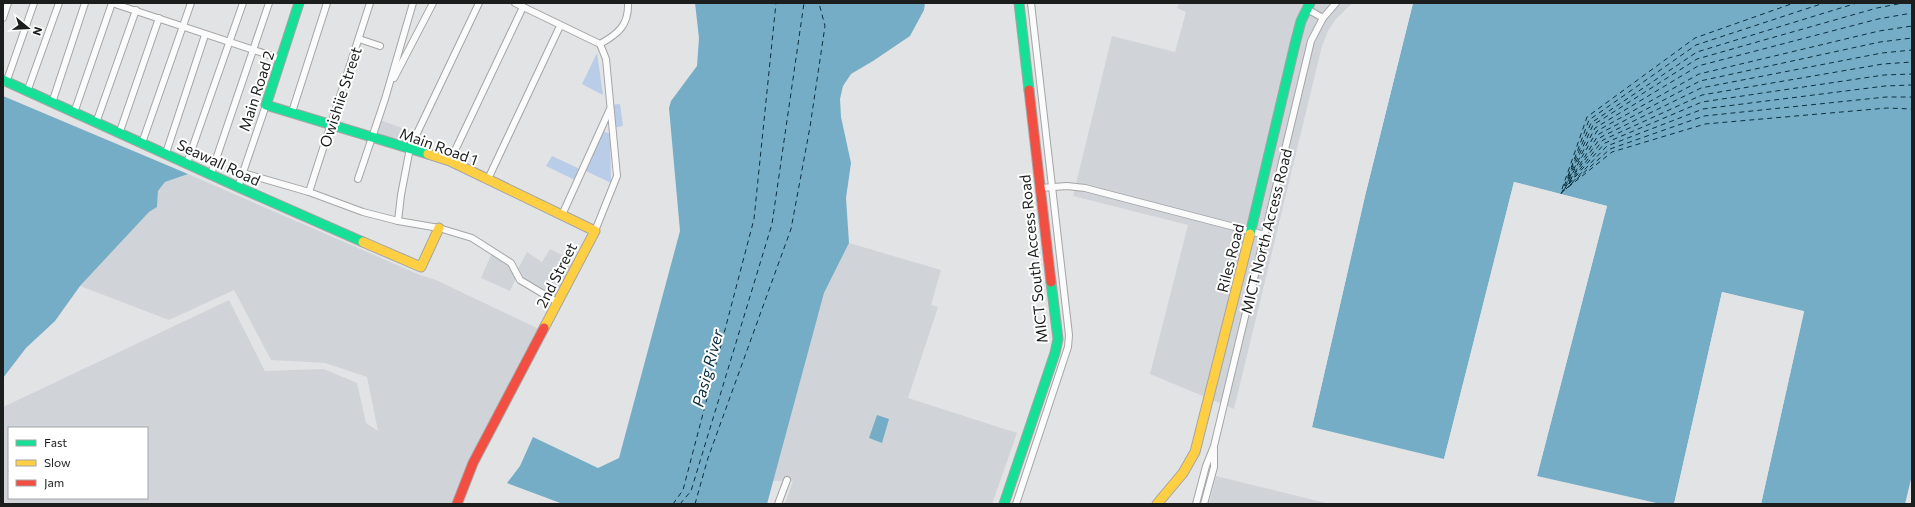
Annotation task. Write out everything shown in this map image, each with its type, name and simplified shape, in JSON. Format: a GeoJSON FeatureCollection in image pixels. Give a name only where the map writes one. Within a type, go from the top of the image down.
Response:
{"type":"FeatureCollection","features":[{"type":"Feature","properties":{"kind":"street"},"geometry":{"type":"LineString","coordinates":[[3,18],[8,3]]}},
{"type":"Feature","properties":{"kind":"street"},"geometry":{"type":"LineString","coordinates":[[5,82],[34,3]]}},
{"type":"Feature","properties":{"kind":"street"},"geometry":{"type":"LineString","coordinates":[[27,92],[59,3]]}},
{"type":"Feature","properties":{"kind":"street"},"geometry":{"type":"LineString","coordinates":[[52,103],[85,3]]}},
{"type":"Feature","properties":{"kind":"street"},"geometry":{"type":"LineString","coordinates":[[74,113],[112,3],[281,59]]}},
{"type":"Feature","properties":{"kind":"street"},"geometry":{"type":"LineString","coordinates":[[142,143],[191,3]]}},
{"type":"Feature","properties":{"kind":"street"},"geometry":{"type":"LineString","coordinates":[[187,163],[244,3]]}},
{"type":"Feature","properties":{"kind":"street"},"geometry":{"type":"LineString","coordinates":[[211,174],[252,49],[269,3]]}},
{"type":"Feature","properties":{"kind":"street","name":"Main Road 2"},"geometry":{"type":"LineString","coordinates":[[238,187],[299,3]]}},
{"type":"Feature","properties":{"kind":"street"},"geometry":{"type":"LineString","coordinates":[[292,112],[327,3]]}},
{"type":"Feature","properties":{"kind":"street","name":"Owishiie Street"},"geometry":{"type":"LineString","coordinates":[[309,192],[332,125],[370,3]]}},
{"type":"Feature","properties":{"kind":"street"},"geometry":{"type":"LineString","coordinates":[[358,179],[385,99],[414,3]]}},
{"type":"Feature","properties":{"kind":"street"},"geometry":{"type":"LineString","coordinates":[[385,99],[432,3]]}},
{"type":"Feature","properties":{"kind":"street"},"geometry":{"type":"LineString","coordinates":[[398,221],[406,163],[410,148],[479,3]]}},
{"type":"Feature","properties":{"kind":"street"},"geometry":{"type":"LineString","coordinates":[[515,3],[600,44],[611,38],[623,27],[628,16],[628,3]]}},
{"type":"Feature","properties":{"kind":"street","name":"MICT South Access Road"},"geometry":{"type":"LineString","coordinates":[[1004,504],[1057,345],[1058,335],[1019,3]]}},
{"type":"Feature","properties":{"kind":"street","name":"MICT South Access Road"},"geometry":{"type":"LineString","coordinates":[[1016,504],[1068,347],[1069,335],[1031,3]]}},
{"type":"Feature","properties":{"kind":"street","name":"MICT North Access Road"},"geometry":{"type":"LineString","coordinates":[[1196,504],[1206,466],[1214,446],[1311,41],[1332,4]]}},
{"type":"Feature","properties":{"kind":"street"},"geometry":{"type":"LineString","coordinates":[[1309,6],[1323,18]]}},
{"type":"Feature","properties":{"kind":"street","name":"Riles Road"},"geometry":{"type":"LineString","coordinates":[[1158,504],[1182,475],[1190,463],[1194,452],[1251,231],[1295,44],[1309,6]]}},
{"type":"Feature","properties":{"kind":"street"},"geometry":{"type":"LineString","coordinates":[[450,161],[523,7]]}},
{"type":"Feature","properties":{"kind":"street"},"geometry":{"type":"LineString","coordinates":[[96,123],[136,10]]}},
{"type":"Feature","properties":{"kind":"street"},"geometry":{"type":"LineString","coordinates":[[119,134],[159,18]]}},
{"type":"Feature","properties":{"kind":"street"},"geometry":{"type":"LineString","coordinates":[[488,179],[560,26]]}},
{"type":"Feature","properties":{"kind":"street"},"geometry":{"type":"LineString","coordinates":[[166,154],[205,35]]}},
{"type":"Feature","properties":{"kind":"street"},"geometry":{"type":"LineString","coordinates":[[359,39],[380,46]]}},
{"type":"Feature","properties":{"kind":"street","name":"2nd Street"},"geometry":{"type":"LineString","coordinates":[[457,504],[473,463],[595,232],[617,176],[606,59],[600,44]]}},
{"type":"Feature","properties":{"kind":"street","name":"Seawall Road"},"geometry":{"type":"LineString","coordinates":[[5,82],[238,187],[421,267],[439,228]]}},
{"type":"Feature","properties":{"kind":"street"},"geometry":{"type":"LineString","coordinates":[[1029,90],[1041,88]]}},
{"type":"Feature","properties":{"kind":"street","name":"Main Road 1"},"geometry":{"type":"LineString","coordinates":[[266,105],[372,136],[450,161],[595,232]]}},
{"type":"Feature","properties":{"kind":"street"},"geometry":{"type":"LineString","coordinates":[[562,215],[611,108]]}},
{"type":"Feature","properties":{"kind":"street"},"geometry":{"type":"LineString","coordinates":[[243,173],[309,192],[363,212],[398,221],[439,228],[472,238],[503,256],[515,268],[520,280],[557,302]]}},
{"type":"Feature","properties":{"kind":"street"},"geometry":{"type":"LineString","coordinates":[[1040,188],[1067,186],[1085,188],[1264,235]]}},
{"type":"Feature","properties":{"kind":"street","name":"MICT North Access Road"},"geometry":{"type":"LineString","coordinates":[[1204,504],[1214,467],[1214,446]]}},
{"type":"Feature","properties":{"kind":"street"},"geometry":{"type":"LineString","coordinates":[[778,504],[787,480]]}},
{"type":"Feature","properties":{"kind":"shaded area"},"geometry":{"type":"Polygon","coordinates":[[[1179,3],[1353,3],[1336,19],[1328,31],[1322,46],[1234,409],[1150,374],[1188,225],[1073,196],[1112,36],[1175,52],[1186,12],[1177,8],[1179,3]]]}},
{"type":"Feature","properties":{"kind":"shaded area"},"geometry":{"type":"Polygon","coordinates":[[[597,53],[603,95],[582,84],[597,53]]]}},
{"type":"Feature","properties":{"kind":"shaded area"},"geometry":{"type":"Polygon","coordinates":[[[620,104],[623,126],[612,128],[610,105],[620,104]]]}},
{"type":"Feature","properties":{"kind":"shaded area"},"geometry":{"type":"Polygon","coordinates":[[[380,120],[413,132],[409,143],[376,133],[380,120]]]}},
{"type":"Feature","properties":{"kind":"shaded area"},"geometry":{"type":"Polygon","coordinates":[[[603,131],[610,134],[611,183],[586,171],[603,131]]]}},
{"type":"Feature","properties":{"kind":"shaded area"},"geometry":{"type":"Polygon","coordinates":[[[552,156],[580,169],[575,180],[546,166],[552,156]]]}},
{"type":"Feature","properties":{"kind":"shaded area"},"geometry":{"type":"Polygon","coordinates":[[[188,174],[420,275],[436,280],[539,329],[456,504],[3,504],[3,407],[229,300],[265,371],[324,369],[357,383],[366,423],[378,431],[367,377],[325,363],[271,360],[234,290],[169,320],[80,286],[149,212],[157,207],[158,191],[165,182],[188,174]]]}},
{"type":"Feature","properties":{"kind":"shaded area"},"geometry":{"type":"Polygon","coordinates":[[[849,243],[941,270],[931,305],[938,307],[908,398],[1017,433],[992,504],[785,504],[793,481],[773,481],[824,293],[849,243]]]}},
{"type":"Feature","properties":{"kind":"shaded area"},"geometry":{"type":"Polygon","coordinates":[[[550,249],[576,262],[554,298],[526,281],[518,269],[527,252],[542,262],[550,249]]]}},
{"type":"Feature","properties":{"kind":"shaded area"},"geometry":{"type":"Polygon","coordinates":[[[492,253],[507,263],[517,276],[510,291],[481,278],[492,253]]]}},
{"type":"Feature","properties":{"kind":"shaded area"},"geometry":{"type":"Polygon","coordinates":[[[1216,476],[1330,504],[1209,504],[1216,476]]]}},
{"type":"Feature","properties":{"kind":"water","name":"Pasig River"},"geometry":{"type":"Polygon","coordinates":[[[695,3],[925,3],[924,10],[910,36],[851,74],[843,86],[840,99],[841,117],[851,163],[846,198],[849,243],[824,293],[767,504],[563,504],[507,483],[520,466],[533,437],[598,468],[619,458],[680,231],[669,108],[671,101],[697,66],[699,38],[695,3]]]}},
{"type":"Feature","properties":{"kind":"water"},"geometry":{"type":"Polygon","coordinates":[[[1413,3],[1912,3],[1912,475],[1905,504],[1761,504],[1804,312],[1722,292],[1674,504],[1661,504],[1537,476],[1607,206],[1514,182],[1444,459],[1312,427],[1365,196],[1413,3]]]}},
{"type":"Feature","properties":{"kind":"water"},"geometry":{"type":"Polygon","coordinates":[[[3,96],[188,174],[165,182],[158,191],[157,207],[149,212],[80,286],[55,321],[26,348],[3,378],[3,96]]]}},
{"type":"Feature","properties":{"kind":"water"},"geometry":{"type":"Polygon","coordinates":[[[877,415],[889,419],[882,443],[869,438],[877,415]]]}},
{"type":"Feature","properties":{"kind":"pier"},"geometry":{"type":"Polygon","coordinates":[[[1411,3],[1413,3],[1365,196],[1312,427],[1310,427],[1363,195],[1411,3]]]}},
{"type":"Feature","properties":{"kind":"pier"},"geometry":{"type":"Polygon","coordinates":[[[1514,182],[1607,206],[1537,476],[1535,476],[1605,207],[1515,184],[1446,459],[1444,459],[1514,182]]]}},
{"type":"Feature","properties":{"kind":"pier"},"geometry":{"type":"Polygon","coordinates":[[[1722,292],[1804,311],[1761,504],[1759,504],[1802,313],[1724,294],[1676,504],[1674,504],[1722,292]]]}},
{"type":"Feature","properties":{"kind":"ferry route"},"geometry":{"type":"LineString","coordinates":[[673,504],[683,490],[754,219],[776,3]]}},
{"type":"Feature","properties":{"kind":"ferry route"},"geometry":{"type":"LineString","coordinates":[[680,504],[691,491],[772,224],[804,3]]}},
{"type":"Feature","properties":{"kind":"ferry route"},"geometry":{"type":"LineString","coordinates":[[695,504],[708,458],[791,229],[810,127],[825,26],[819,3]]}},
{"type":"Feature","properties":{"kind":"ferry route"},"geometry":{"type":"LineString","coordinates":[[1562,189],[1587,117],[1695,38],[1794,3]]}},
{"type":"Feature","properties":{"kind":"ferry route"},"geometry":{"type":"LineString","coordinates":[[1568,176],[1589,120],[1696,45],[1824,3]]}},
{"type":"Feature","properties":{"kind":"ferry route"},"geometry":{"type":"LineString","coordinates":[[1564,186],[1591,123],[1697,52],[1857,3]]}},
{"type":"Feature","properties":{"kind":"ferry route"},"geometry":{"type":"LineString","coordinates":[[1568,179],[1593,125],[1697,59],[1877,8],[1903,3]]}},
{"type":"Feature","properties":{"kind":"ferry route"},"geometry":{"type":"LineString","coordinates":[[1561,194],[1595,128],[1698,66],[1878,19],[1912,13]]}},
{"type":"Feature","properties":{"kind":"ferry route"},"geometry":{"type":"LineString","coordinates":[[1568,181],[1597,131],[1699,74],[1879,31],[1912,26]]}},
{"type":"Feature","properties":{"kind":"ferry route"},"geometry":{"type":"LineString","coordinates":[[1565,188],[1599,134],[1700,81],[1880,42],[1912,38]]}},
{"type":"Feature","properties":{"kind":"ferry route"},"geometry":{"type":"LineString","coordinates":[[1569,182],[1601,137],[1701,88],[1882,53],[1912,50]]}},
{"type":"Feature","properties":{"kind":"ferry route"},"geometry":{"type":"LineString","coordinates":[[1563,191],[1603,140],[1702,95],[1883,64],[1912,62]]}},
{"type":"Feature","properties":{"kind":"ferry route"},"geometry":{"type":"LineString","coordinates":[[1569,184],[1605,143],[1702,102],[1884,75],[1912,74]]}},
{"type":"Feature","properties":{"kind":"ferry route"},"geometry":{"type":"LineString","coordinates":[[1566,189],[1607,146],[1703,109],[1885,86],[1912,85]]}},
{"type":"Feature","properties":{"kind":"ferry route"},"geometry":{"type":"LineString","coordinates":[[1570,185],[1610,149],[1704,116],[1886,97],[1912,97]]}},
{"type":"Feature","properties":{"kind":"ferry route"},"geometry":{"type":"LineString","coordinates":[[1561,193],[1612,152],[1705,124],[1887,108],[1912,109]]}},
{"type":"Feature","properties":{"kind":"traffic: fast"},"geometry":{"type":"LineString","coordinates":[[299,3],[266,105],[428,154]]}},
{"type":"Feature","properties":{"kind":"traffic: fast"},"geometry":{"type":"LineString","coordinates":[[1019,3],[1029,90]]}},
{"type":"Feature","properties":{"kind":"traffic: fast"},"geometry":{"type":"LineString","coordinates":[[1250,234],[1295,44],[1301,21],[1310,3]]}},
{"type":"Feature","properties":{"kind":"traffic: fast"},"geometry":{"type":"LineString","coordinates":[[3,80],[363,242]]}},
{"type":"Feature","properties":{"kind":"traffic: fast"},"geometry":{"type":"LineString","coordinates":[[1004,504],[1055,353],[1058,339],[1051,282]]}},
{"type":"Feature","properties":{"kind":"traffic: slow"},"geometry":{"type":"LineString","coordinates":[[428,154],[450,161],[595,231],[544,328]]}},
{"type":"Feature","properties":{"kind":"traffic: slow"},"geometry":{"type":"LineString","coordinates":[[363,242],[421,267],[439,228]]}},
{"type":"Feature","properties":{"kind":"traffic: slow"},"geometry":{"type":"LineString","coordinates":[[1157,504],[1183,473],[1195,452],[1250,234]]}},
{"type":"Feature","properties":{"kind":"traffic: jam"},"geometry":{"type":"LineString","coordinates":[[1029,90],[1051,282]]}},
{"type":"Feature","properties":{"kind":"traffic: jam"},"geometry":{"type":"LineString","coordinates":[[457,504],[473,463],[544,328]]}}]}
